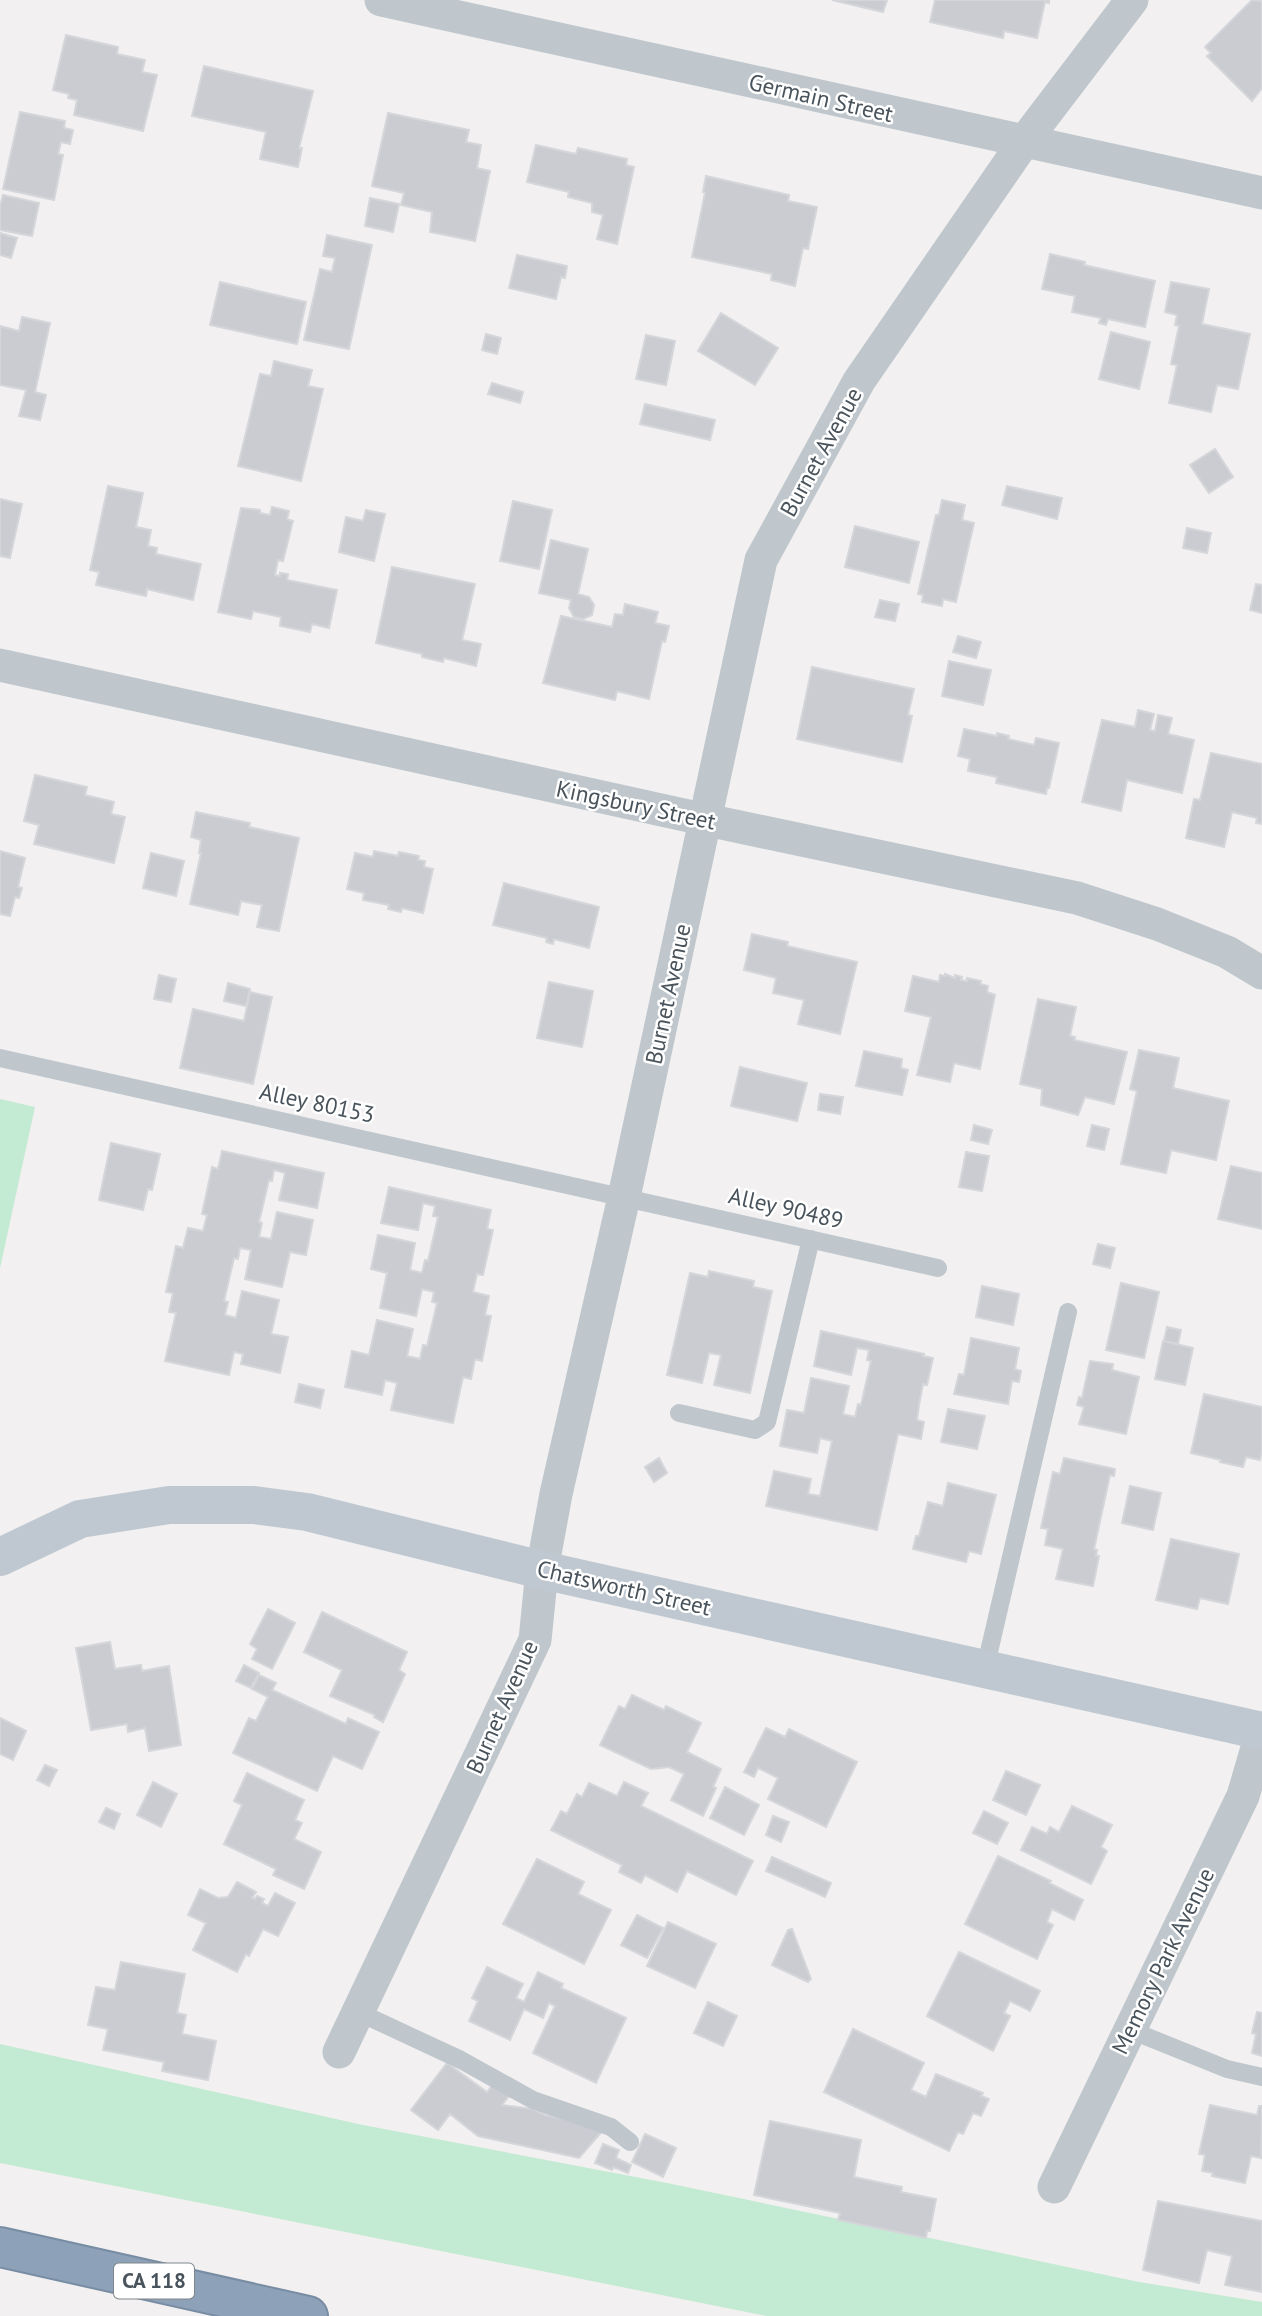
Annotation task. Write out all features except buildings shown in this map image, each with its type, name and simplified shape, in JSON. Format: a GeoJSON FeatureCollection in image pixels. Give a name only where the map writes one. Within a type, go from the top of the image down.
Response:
{"type":"FeatureCollection","features":[{"type":"Feature","properties":{"kind":"highway","name":"CA 118"},"geometry":{"type":"LineString","coordinates":[[0,2247],[308,2316]]}},
{"type":"Feature","properties":{"kind":"main road","name":"Chatsworth Street"},"geometry":{"type":"LineString","coordinates":[[5,1544],[80,1519],[169,1505],[254,1505],[307,1512],[542,1570],[1262,1731]]}},
{"type":"Feature","properties":{"kind":"street","name":"Germain Street"},"geometry":{"type":"LineString","coordinates":[[381,0],[1023,143],[1262,193]]}},
{"type":"Feature","properties":{"kind":"street","name":"Burnet Avenue"},"geometry":{"type":"LineString","coordinates":[[339,2052],[535,1640],[542,1570],[558,1481],[624,1197],[761,560],[859,382],[1023,143],[1132,0]]}},
{"type":"Feature","properties":{"kind":"street","name":"Kingsbury Street"},"geometry":{"type":"LineString","coordinates":[[0,665],[1077,898],[1157,924],[1227,952],[1262,974]]}},
{"type":"Feature","properties":{"kind":"street","name":"Memory Park Avenue"},"geometry":{"type":"LineString","coordinates":[[1054,2187],[1243,1796],[1262,1731]]}},
{"type":"Feature","properties":{"kind":"lane","name":"Alley 80153"},"geometry":{"type":"LineString","coordinates":[[0,1058],[624,1197]]}},
{"type":"Feature","properties":{"kind":"lane","name":"Alley 90489"},"geometry":{"type":"LineString","coordinates":[[624,1197],[938,1268]]}},
{"type":"Feature","properties":{"kind":"lane"},"geometry":{"type":"LineString","coordinates":[[679,1413],[755,1430],[768,1422],[811,1239]]}},
{"type":"Feature","properties":{"kind":"lane"},"geometry":{"type":"LineString","coordinates":[[985,1669],[1068,1312]]}},
{"type":"Feature","properties":{"kind":"lane"},"geometry":{"type":"LineString","coordinates":[[358,2012],[461,2060],[533,2100],[611,2127],[630,2142]]}},
{"type":"Feature","properties":{"kind":"lane"},"geometry":{"type":"LineString","coordinates":[[1130,2030],[1227,2069],[1262,2077]]}},
{"type":"Feature","properties":{"kind":"green space"},"geometry":{"type":"Polygon","coordinates":[[[0,1099],[35,1107],[0,1268],[0,1099]]]}},
{"type":"Feature","properties":{"kind":"green space"},"geometry":{"type":"Polygon","coordinates":[[[0,2044],[363,2125],[667,2183],[1139,2282],[1262,2302],[1262,2316],[767,2316],[0,2163],[0,2044]]]}}]}
